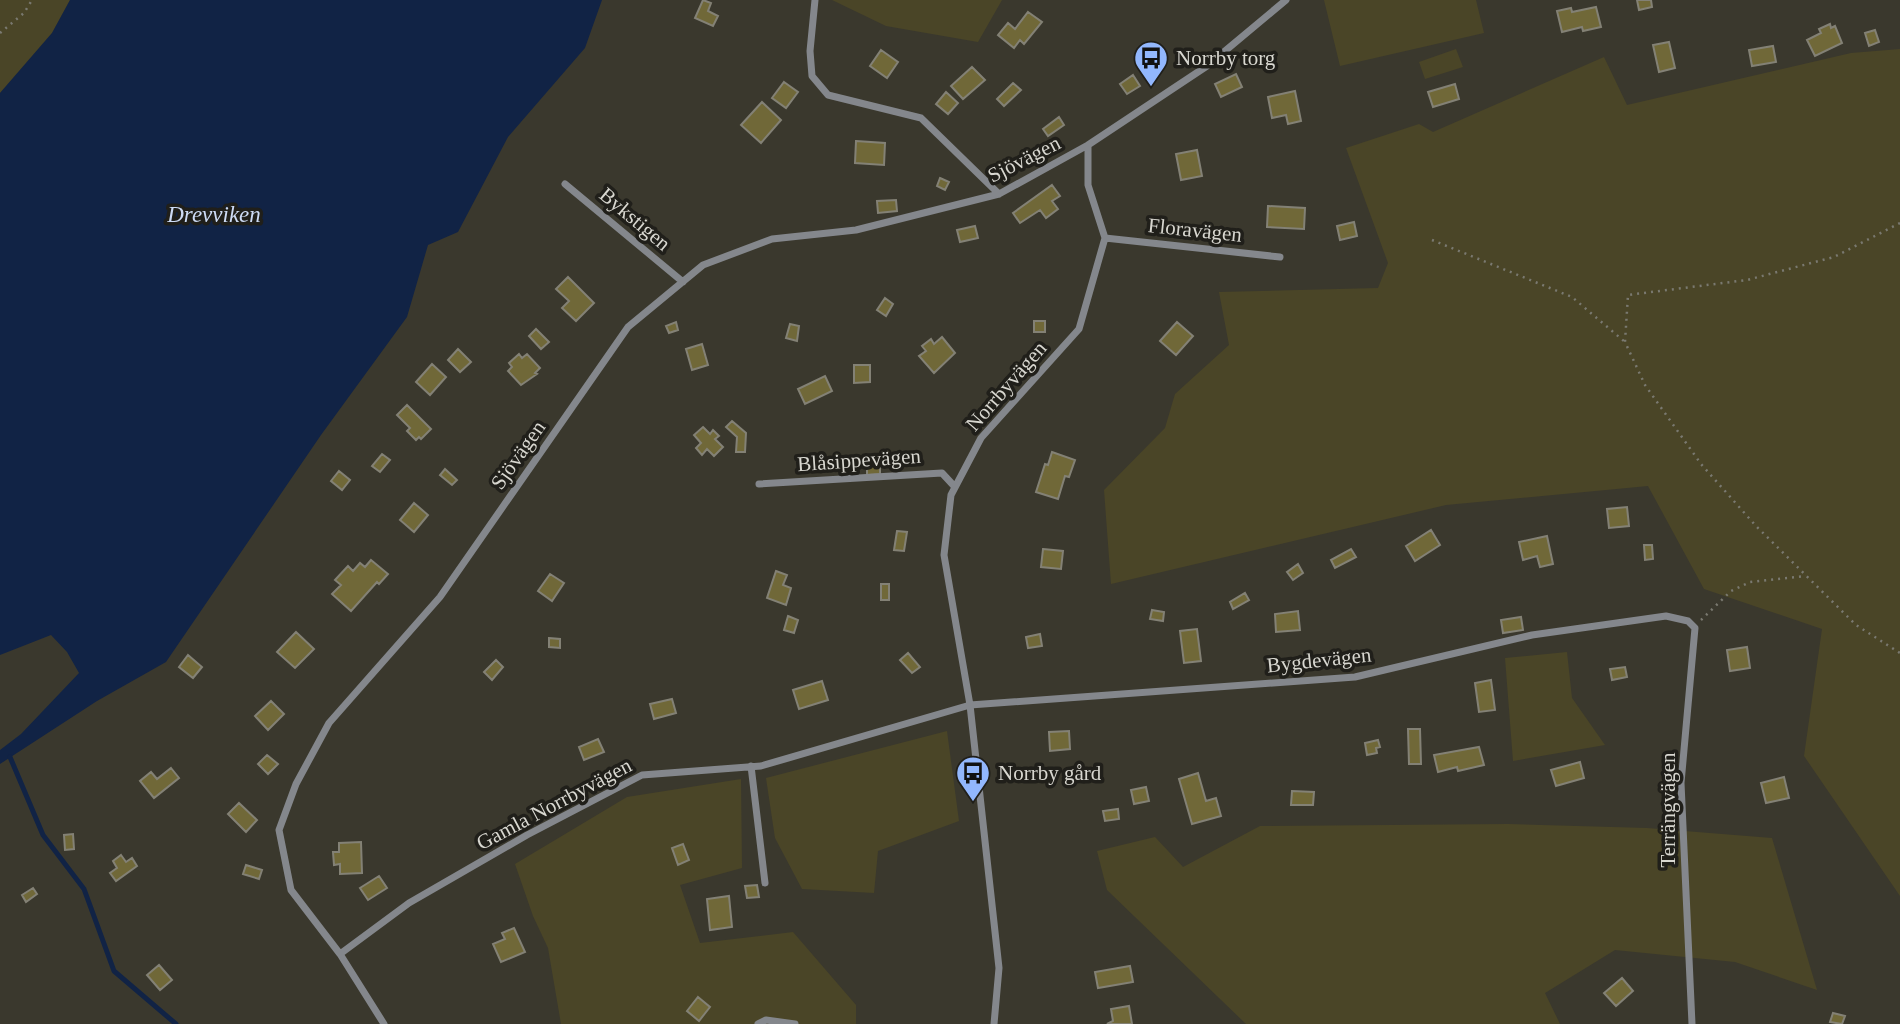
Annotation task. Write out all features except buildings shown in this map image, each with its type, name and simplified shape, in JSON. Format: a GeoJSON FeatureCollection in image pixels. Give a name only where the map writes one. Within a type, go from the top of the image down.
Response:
{"type":"FeatureCollection","features":[{"type":"Feature","properties":{"kind":"street"},"geometry":{"type":"LineString","coordinates":[[815,0],[810,51],[812,76],[828,95],[921,118],[999,194]]}},
{"type":"Feature","properties":{"kind":"street"},"geometry":{"type":"LineString","coordinates":[[1105,238],[1088,184],[1088,145],[1208,66],[1286,0]]}},
{"type":"Feature","properties":{"kind":"street","name":"Sjövägen"},"geometry":{"type":"LineString","coordinates":[[384,1024],[340,954],[291,890],[279,830],[296,784],[329,723],[440,597],[628,327],[703,265],[772,239],[856,230],[999,194],[1088,145]]}},
{"type":"Feature","properties":{"kind":"street","name":"Bykstigen"},"geometry":{"type":"LineString","coordinates":[[565,184],[683,282]]}},
{"type":"Feature","properties":{"kind":"street","name":"Floravägen"},"geometry":{"type":"LineString","coordinates":[[1105,238],[1280,257]]}},
{"type":"Feature","properties":{"kind":"street","name":"Norrbyvägen"},"geometry":{"type":"LineString","coordinates":[[994,1024],[999,968],[970,705],[944,555],[951,495],[981,438],[1079,329],[1105,238]]}},
{"type":"Feature","properties":{"kind":"street","name":"Blåsippevägen"},"geometry":{"type":"LineString","coordinates":[[759,484],[942,473],[955,487]]}},
{"type":"Feature","properties":{"kind":"street","name":"Bygdevägen"},"geometry":{"type":"LineString","coordinates":[[970,705],[1355,677],[1532,635],[1666,616],[1688,621],[1692,625]]}},
{"type":"Feature","properties":{"kind":"street","name":"Terrängvägen"},"geometry":{"type":"LineString","coordinates":[[1692,625],[1695,628],[1694,649],[1681,783],[1692,1024]]}},
{"type":"Feature","properties":{"kind":"street","name":"Gamla Norrbyvägen"},"geometry":{"type":"LineString","coordinates":[[340,954],[409,903],[527,835],[642,775],[761,766],[970,705]]}},
{"type":"Feature","properties":{"kind":"street"},"geometry":{"type":"LineString","coordinates":[[751,766],[765,883]]}},
{"type":"Feature","properties":{"kind":"street"},"geometry":{"type":"LineString","coordinates":[[758,1024],[766,1020],[795,1024]]}},
{"type":"Feature","properties":{"kind":"path"},"geometry":{"type":"LineString","coordinates":[[0,33],[24,13],[32,0]]}},
{"type":"Feature","properties":{"kind":"path"},"geometry":{"type":"LineString","coordinates":[[1625,342],[1628,295],[1747,280],[1809,264],[1834,257],[1900,223]]}},
{"type":"Feature","properties":{"kind":"path"},"geometry":{"type":"LineString","coordinates":[[1432,240],[1572,297],[1625,342],[1645,385],[1701,464],[1756,526],[1856,625],[1900,653]]}},
{"type":"Feature","properties":{"kind":"path"},"geometry":{"type":"LineString","coordinates":[[1692,625],[1704,619],[1731,591],[1750,582],[1807,576]]}},
{"type":"Feature","properties":{"kind":"shaded area"},"geometry":{"type":"Polygon","coordinates":[[[0,0],[70,0],[52,33],[0,93],[0,0]]]}},
{"type":"Feature","properties":{"kind":"shaded area"},"geometry":{"type":"Polygon","coordinates":[[[832,0],[1002,0],[978,42],[886,26],[832,0]]]}},
{"type":"Feature","properties":{"kind":"shaded area"},"geometry":{"type":"Polygon","coordinates":[[[1324,0],[1476,0],[1484,33],[1340,66],[1324,0]]]}},
{"type":"Feature","properties":{"kind":"shaded area"},"geometry":{"type":"Polygon","coordinates":[[[1456,49],[1463,67],[1425,79],[1419,62],[1456,49]]]}},
{"type":"Feature","properties":{"kind":"shaded area"},"geometry":{"type":"Polygon","coordinates":[[[1900,49],[1900,896],[1804,756],[1822,629],[1704,589],[1648,486],[1446,505],[1111,584],[1104,490],[1165,428],[1175,394],[1229,345],[1219,292],[1378,288],[1388,263],[1346,148],[1419,124],[1433,132],[1604,57],[1627,105],[1851,53],[1900,49]]]}},
{"type":"Feature","properties":{"kind":"shaded area"},"geometry":{"type":"Polygon","coordinates":[[[1567,652],[1572,698],[1605,745],[1513,761],[1505,658],[1567,652]]]}},
{"type":"Feature","properties":{"kind":"shaded area"},"geometry":{"type":"Polygon","coordinates":[[[947,731],[959,821],[878,851],[874,893],[802,889],[775,838],[766,778],[947,731]]]}},
{"type":"Feature","properties":{"kind":"shaded area"},"geometry":{"type":"Polygon","coordinates":[[[741,779],[742,868],[680,885],[700,943],[793,932],[856,1005],[856,1024],[561,1024],[548,948],[533,916],[515,864],[627,797],[741,779]]]}},
{"type":"Feature","properties":{"kind":"shaded area"},"geometry":{"type":"Polygon","coordinates":[[[1508,824],[1647,828],[1772,838],[1817,990],[1735,962],[1615,950],[1545,993],[1560,1024],[1246,1024],[1107,890],[1097,851],[1155,837],[1183,867],[1260,826],[1508,824]]]}},
{"type":"Feature","properties":{"kind":"water","name":"Drevviken"},"geometry":{"type":"Polygon","coordinates":[[[70,0],[602,0],[585,48],[508,137],[458,232],[428,245],[407,317],[321,435],[166,662],[97,701],[0,764],[0,750],[21,734],[79,673],[67,652],[51,635],[0,655],[0,93],[52,33],[70,0]]]}},
{"type":"Feature","properties":{"kind":"waterway"},"geometry":{"type":"LineString","coordinates":[[10,757],[43,835],[84,889],[114,971],[176,1024]]}},
{"type":"Feature","properties":{"kind":"place","name":"Norrby torg"},"geometry":{"type":"Point","coordinates":[1151,88]}},
{"type":"Feature","properties":{"kind":"place","name":"Norrby gård"},"geometry":{"type":"Point","coordinates":[973,803]}}]}
